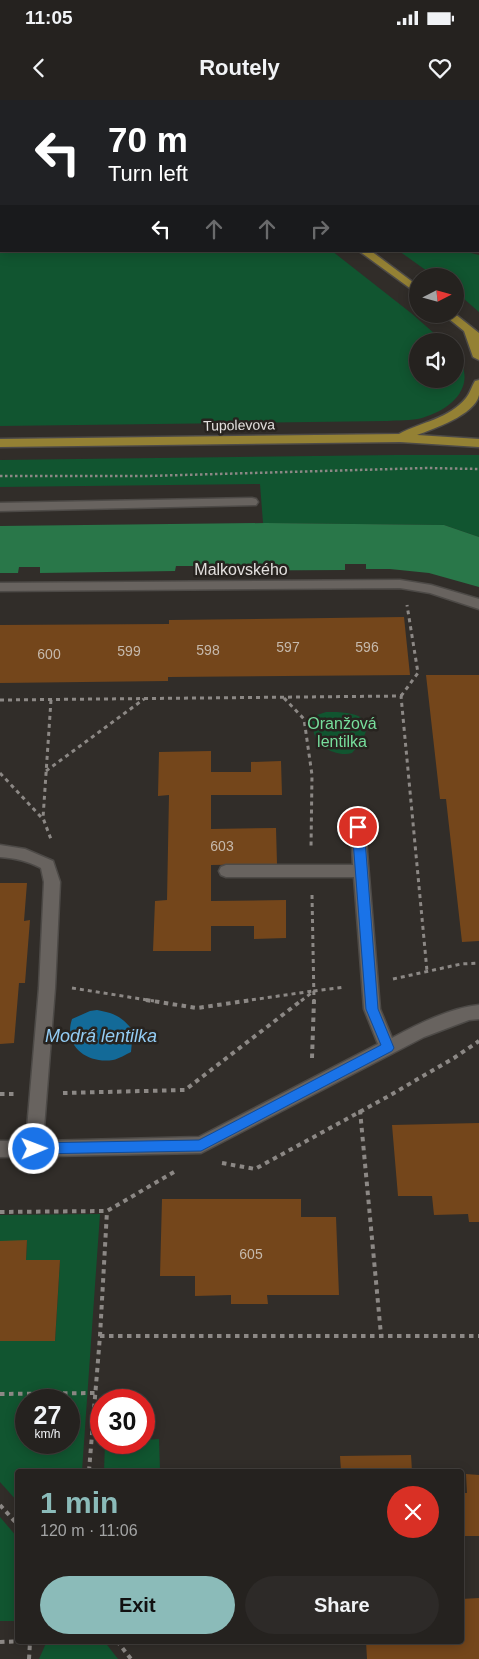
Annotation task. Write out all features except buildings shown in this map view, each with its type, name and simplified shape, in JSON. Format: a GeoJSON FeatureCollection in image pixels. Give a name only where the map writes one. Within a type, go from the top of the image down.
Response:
{"type":"FeatureCollection","features":[{"type":"Feature","properties":{"kind":"main road"},"geometry":{"type":"LineString","coordinates":[[365,252],[409,284]]}},
{"type":"Feature","properties":{"kind":"main road"},"geometry":{"type":"LineString","coordinates":[[460,323],[479,338]]}},
{"type":"Feature","properties":{"kind":"main road"},"geometry":{"type":"LineString","coordinates":[[467,328],[474,340],[479,357]]}},
{"type":"Feature","properties":{"kind":"main road"},"geometry":{"type":"LineString","coordinates":[[400,438],[462,409],[472,398],[479,383]]}},
{"type":"Feature","properties":{"kind":"main road","name":"Tupolevova"},"geometry":{"type":"LineString","coordinates":[[0,443],[400,438],[479,443]]}},
{"type":"Feature","properties":{"kind":"street"},"geometry":{"type":"LineString","coordinates":[[0,507],[252,502]]}},
{"type":"Feature","properties":{"kind":"street","name":"Malkovského"},"geometry":{"type":"LineString","coordinates":[[0,587],[400,584],[430,589],[479,604]]}},
{"type":"Feature","properties":{"kind":"street"},"geometry":{"type":"LineString","coordinates":[[358,827],[372,1009],[388,1048]]}},
{"type":"Feature","properties":{"kind":"street"},"geometry":{"type":"LineString","coordinates":[[0,851],[17,852],[35,857],[48,865],[52,882],[47,988],[34,1149]]}},
{"type":"Feature","properties":{"kind":"street"},"geometry":{"type":"LineString","coordinates":[[226,871],[361,871]]}},
{"type":"Feature","properties":{"kind":"street"},"geometry":{"type":"LineString","coordinates":[[0,1149],[201,1146],[418,1032],[468,1013],[479,1012]]}},
{"type":"Feature","properties":{"kind":"path"},"geometry":{"type":"LineString","coordinates":[[0,476],[157,475],[427,468],[479,469]]}},
{"type":"Feature","properties":{"kind":"path"},"geometry":{"type":"LineString","coordinates":[[406,601],[418,672],[401,696],[427,971]]}},
{"type":"Feature","properties":{"kind":"path"},"geometry":{"type":"LineString","coordinates":[[0,700],[401,696]]}},
{"type":"Feature","properties":{"kind":"path"},"geometry":{"type":"LineString","coordinates":[[46,771],[144,699]]}},
{"type":"Feature","properties":{"kind":"path"},"geometry":{"type":"LineString","coordinates":[[0,773],[42,818]]}},
{"type":"Feature","properties":{"kind":"path"},"geometry":{"type":"LineString","coordinates":[[62,987],[197,1008],[370,984],[461,964],[479,963]]}},
{"type":"Feature","properties":{"kind":"path"},"geometry":{"type":"LineString","coordinates":[[55,1093],[185,1090],[314,991]]}},
{"type":"Feature","properties":{"kind":"path"},"geometry":{"type":"LineString","coordinates":[[360,1110],[382,1335]]}},
{"type":"Feature","properties":{"kind":"path"},"geometry":{"type":"LineString","coordinates":[[95,1389],[107,1211]]}},
{"type":"Feature","properties":{"kind":"path"},"geometry":{"type":"LineString","coordinates":[[100,1336],[479,1336]]}},
{"type":"Feature","properties":{"kind":"path"},"geometry":{"type":"LineString","coordinates":[[0,1394],[90,1393]]}},
{"type":"Feature","properties":{"kind":"path"},"geometry":{"type":"LineString","coordinates":[[89,1469],[90,1454]]}},
{"type":"Feature","properties":{"kind":"path"},"geometry":{"type":"LineString","coordinates":[[0,1505],[15,1522]]}},
{"type":"Feature","properties":{"kind":"path"},"geometry":{"type":"LineString","coordinates":[[0,1642],[15,1642]]}},
{"type":"Feature","properties":{"kind":"path"},"geometry":{"type":"LineString","coordinates":[[29,1659],[30,1644]]}},
{"type":"Feature","properties":{"kind":"path"},"geometry":{"type":"LineString","coordinates":[[119,1644],[131,1659]]}},
{"type":"Feature","properties":{"kind":"green space"},"geometry":{"type":"Polygon","coordinates":[[[0,252],[333,252],[409,311],[409,323],[422,323],[434,333],[409,333],[409,388],[462,388],[453,402],[434,414],[409,420],[0,426],[0,252]]]}},
{"type":"Feature","properties":{"kind":"green space"},"geometry":{"type":"Polygon","coordinates":[[[400,252],[467,252],[479,255],[479,312],[464,299],[464,268],[423,268],[400,252]]]}},
{"type":"Feature","properties":{"kind":"green space"},"geometry":{"type":"Polygon","coordinates":[[[479,455],[479,537],[444,525],[263,523],[260,484],[0,487],[0,460],[479,455]]]}},
{"type":"Feature","properties":{"kind":"green space"},"geometry":{"type":"Polygon","coordinates":[[[266,523],[444,525],[479,537],[479,587],[429,573],[390,569],[366,569],[366,564],[345,564],[345,570],[197,571],[196,566],[176,566],[175,571],[40,573],[40,567],[19,567],[18,573],[0,573],[0,526],[266,523]]]}},
{"type":"Feature","properties":{"kind":"green space","name":"Oranžová lentilka"},"geometry":{"type":"Polygon","coordinates":[[[326,712],[349,713],[363,719],[366,725],[366,732],[352,753],[336,753],[321,745],[318,741],[314,734],[312,721],[317,715],[326,712]]]}},
{"type":"Feature","properties":{"kind":"green space"},"geometry":{"type":"Polygon","coordinates":[[[100,1214],[82,1469],[15,1469],[15,1499],[0,1482],[0,1341],[55,1341],[60,1261],[26,1260],[27,1241],[0,1241],[0,1215],[100,1214]]]}},
{"type":"Feature","properties":{"kind":"green space"},"geometry":{"type":"Polygon","coordinates":[[[155,1439],[159,1439],[160,1469],[104,1469],[105,1454],[155,1454],[155,1439]]]}},
{"type":"Feature","properties":{"kind":"green space"},"geometry":{"type":"Polygon","coordinates":[[[0,1517],[15,1535],[15,1621],[0,1621],[0,1517]]]}},
{"type":"Feature","properties":{"kind":"green space"},"geometry":{"type":"Polygon","coordinates":[[[46,1644],[106,1644],[118,1659],[39,1659],[46,1644]]]}},
{"type":"Feature","properties":{"kind":"water","name":"Modrá lentilka"},"geometry":{"type":"Polygon","coordinates":[[[97,1010],[118,1016],[126,1022],[133,1031],[131,1052],[115,1059],[94,1059],[86,1056],[74,1045],[70,1029],[72,1019],[97,1010]]]}},
{"type":"Feature","properties":{"kind":"route"},"geometry":{"type":"LineString","coordinates":[[34,1149],[201,1146],[312,1086],[388,1048],[372,1009],[358,827]]}}]}
